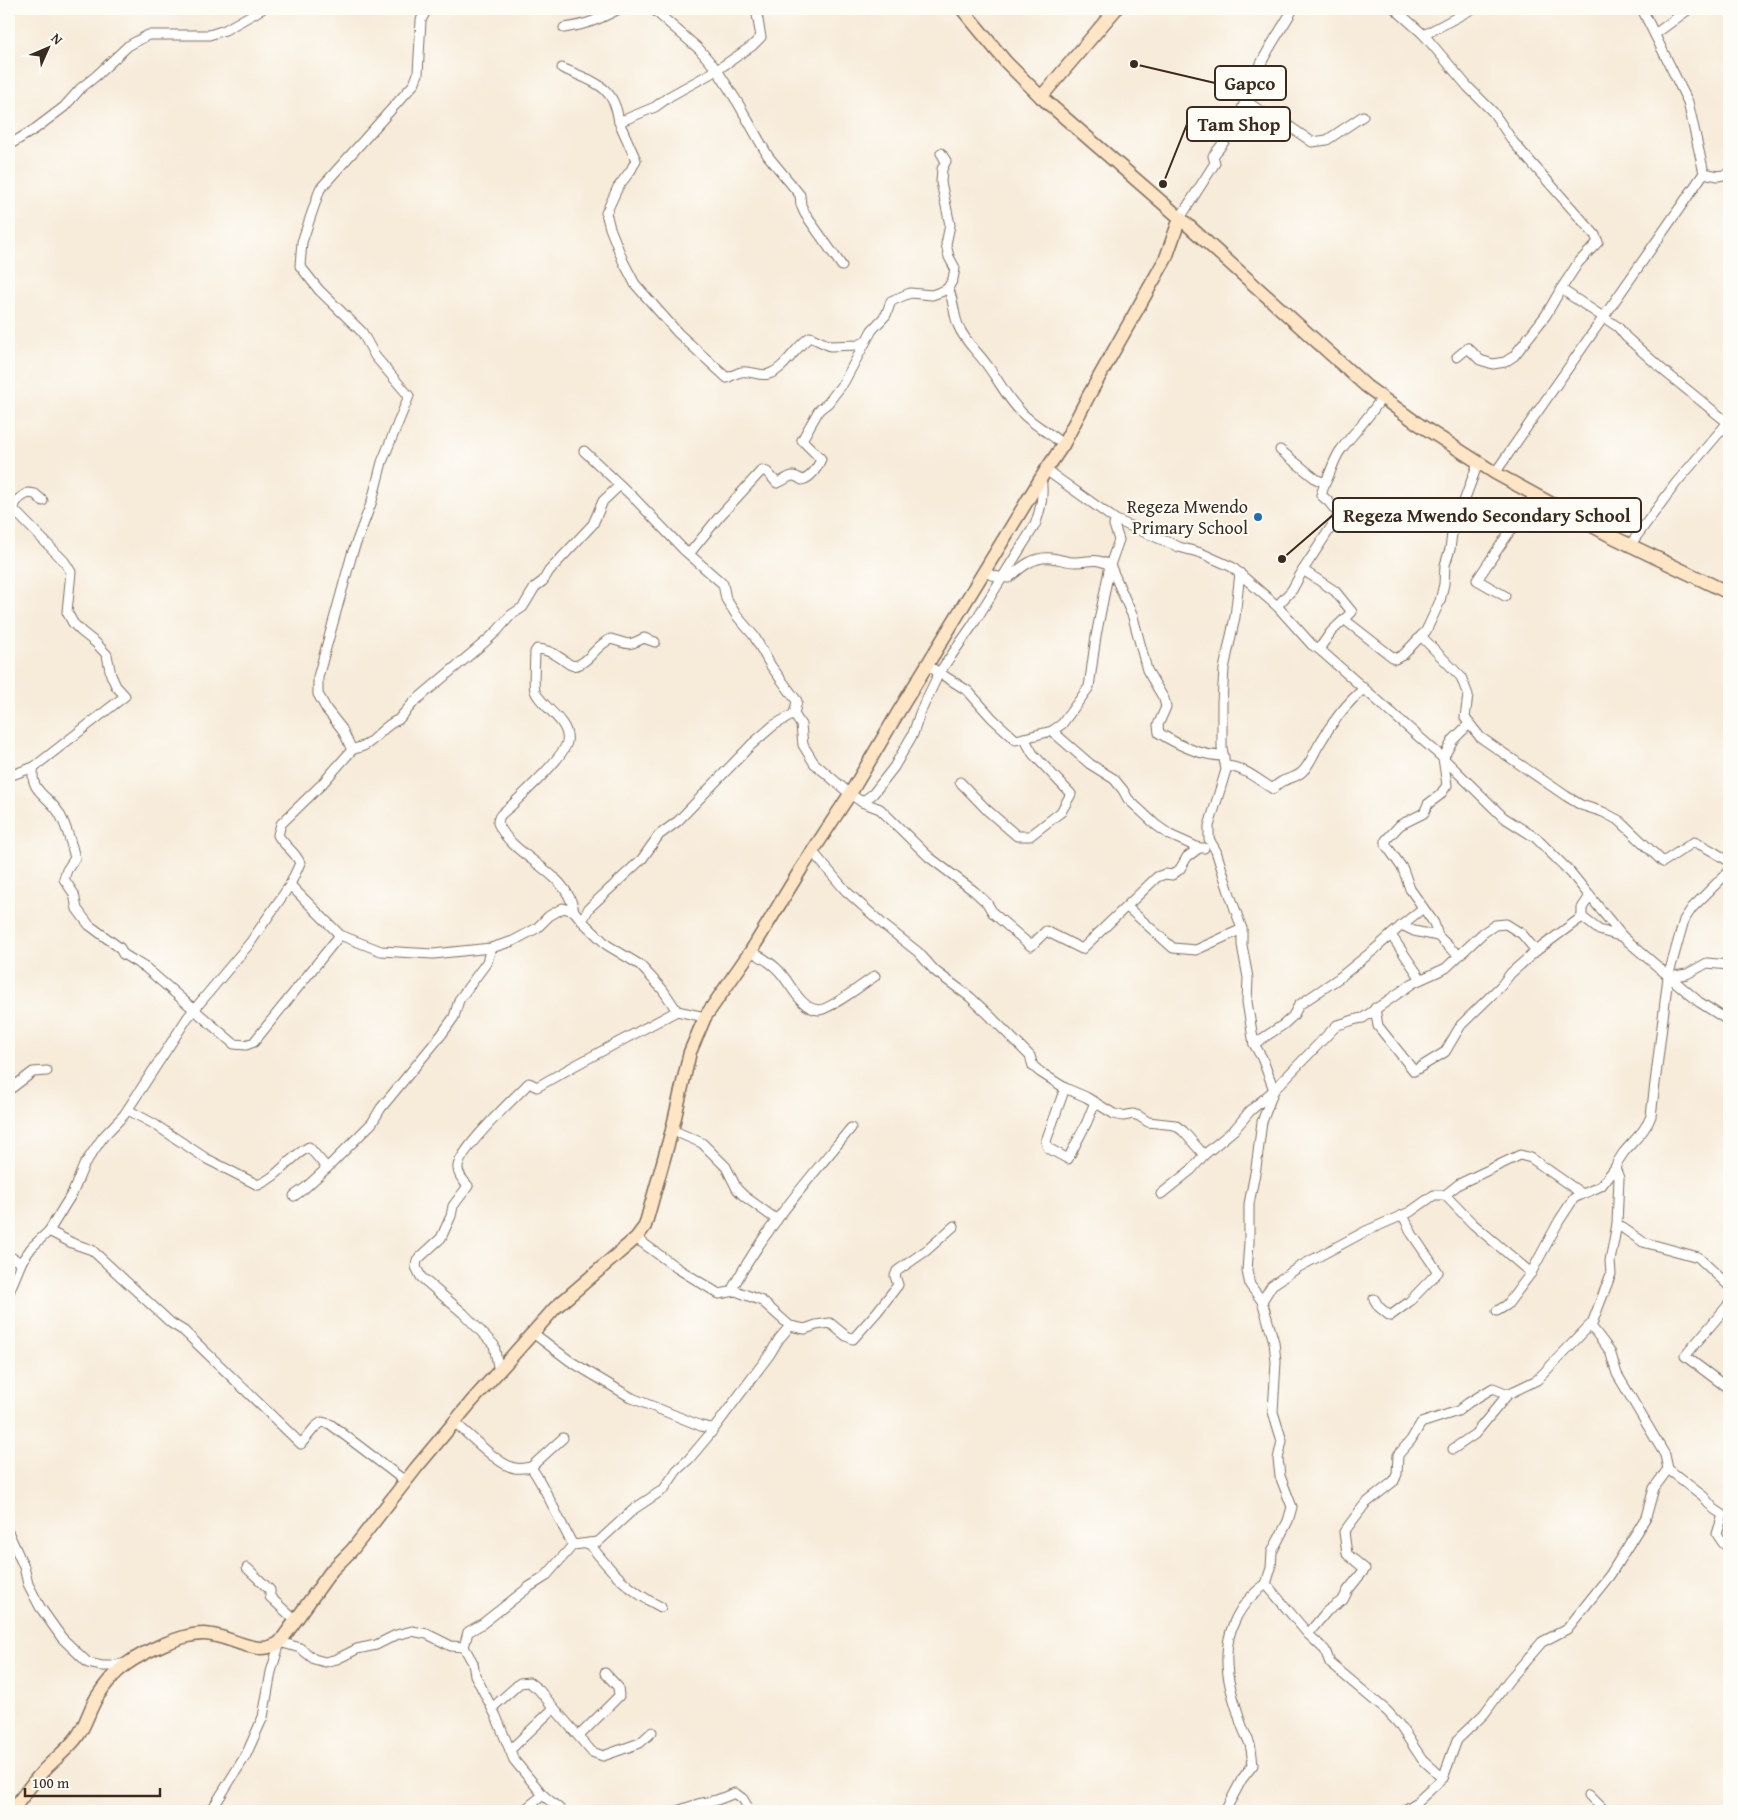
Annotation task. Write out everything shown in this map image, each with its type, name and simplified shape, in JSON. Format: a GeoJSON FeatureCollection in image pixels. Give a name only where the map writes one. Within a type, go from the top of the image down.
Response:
{"type":"FeatureCollection","features":[{"type":"Feature","properties":{"kind":"street"},"geometry":{"type":"LineString","coordinates":[[9,145],[35,129],[64,107],[81,88],[128,46],[148,35],[209,35],[225,30],[262,9]]}},
{"type":"Feature","properties":{"kind":"street"},"geometry":{"type":"LineString","coordinates":[[352,750],[342,729],[327,710],[318,694],[318,677],[352,554],[372,501],[382,462],[409,396],[375,356],[362,332],[319,290],[300,266],[302,242],[320,189],[414,84],[418,74],[421,20],[427,9]]}},
{"type":"Feature","properties":{"kind":"street"},"geometry":{"type":"LineString","coordinates":[[564,28],[587,24],[606,17],[619,9]]}},
{"type":"Feature","properties":{"kind":"street"},"geometry":{"type":"LineString","coordinates":[[653,9],[699,49],[717,70],[768,156],[800,195],[805,214],[842,266]]}},
{"type":"Feature","properties":{"kind":"street"},"geometry":{"type":"LineString","coordinates":[[619,122],[654,107],[676,92],[717,70],[752,46],[761,38],[756,9]]}},
{"type":"Feature","properties":{"kind":"street"},"geometry":{"type":"LineString","coordinates":[[962,9],[1006,62],[1042,97],[1180,218],[1366,386],[1416,423],[1495,473],[1630,545],[1729,593]]}},
{"type":"Feature","properties":{"kind":"street"},"geometry":{"type":"LineString","coordinates":[[1042,97],[1116,9]]}},
{"type":"Feature","properties":{"kind":"street"},"geometry":{"type":"LineString","coordinates":[[12,1811],[46,1768],[76,1738],[84,1726],[96,1699],[109,1679],[140,1654],[179,1638],[204,1634],[224,1636],[249,1647],[272,1648],[280,1642],[332,1570],[352,1550],[454,1422],[555,1308],[636,1238],[645,1226],[672,1130],[690,1052],[705,1017],[751,951],[812,851],[850,794],[926,665],[1063,445],[1089,394],[1166,258],[1180,218],[1215,163],[1212,156],[1223,144],[1238,120],[1259,68],[1293,9]]}},
{"type":"Feature","properties":{"kind":"street"},"geometry":{"type":"LineString","coordinates":[[1395,9],[1424,35],[1468,87],[1493,112],[1514,143],[1595,235],[1598,242],[1578,263],[1546,315],[1514,356],[1505,362],[1493,364],[1480,360],[1468,348],[1457,357]]}},
{"type":"Feature","properties":{"kind":"street"},"geometry":{"type":"LineString","coordinates":[[1424,35],[1472,9]]}},
{"type":"Feature","properties":{"kind":"street"},"geometry":{"type":"LineString","coordinates":[[1495,473],[1704,173],[1688,102],[1642,9]]}},
{"type":"Feature","properties":{"kind":"street"},"geometry":{"type":"LineString","coordinates":[[1655,34],[1689,9]]}},
{"type":"Feature","properties":{"kind":"street"},"geometry":{"type":"LineString","coordinates":[[562,68],[602,85],[611,95],[619,122],[636,160],[618,187],[606,213],[623,261],[636,284],[678,333],[727,378],[743,371],[759,375],[768,374],[780,368],[802,343],[810,338],[830,346],[858,345],[866,342]]}},
{"type":"Feature","properties":{"kind":"street"},"geometry":{"type":"LineString","coordinates":[[1246,101],[1312,142],[1327,140],[1363,116]]}},
{"type":"Feature","properties":{"kind":"street"},"geometry":{"type":"LineString","coordinates":[[689,554],[719,517],[762,470],[767,472],[777,483],[791,475],[802,480],[807,479],[819,465],[821,458],[802,440],[819,410],[828,403],[844,382],[872,330],[886,315],[891,301],[910,293],[932,295],[948,288],[953,279],[955,268],[949,257],[946,244],[950,225],[941,182],[942,169],[946,161],[942,152]]}},
{"type":"Feature","properties":{"kind":"street"},"geometry":{"type":"LineString","coordinates":[[1704,173],[1718,176],[1729,174]]}},
{"type":"Feature","properties":{"kind":"street"},"geometry":{"type":"LineString","coordinates":[[948,288],[953,299],[958,326],[972,348],[988,366],[1019,411],[1063,445]]}},
{"type":"Feature","properties":{"kind":"street"},"geometry":{"type":"LineString","coordinates":[[1561,289],[1618,327],[1626,337],[1671,377],[1728,423],[1676,483],[1630,545]]}},
{"type":"Feature","properties":{"kind":"street"},"geometry":{"type":"LineString","coordinates":[[1277,606],[1292,590],[1339,514],[1321,495],[1324,483],[1330,476],[1339,452],[1374,411],[1382,397]]}},
{"type":"Feature","properties":{"kind":"street"},"geometry":{"type":"LineString","coordinates":[[1280,450],[1316,479],[1324,483]]}},
{"type":"Feature","properties":{"kind":"street"},"geometry":{"type":"LineString","coordinates":[[584,451],[620,484],[689,554],[723,584],[726,599],[754,636],[771,666],[797,701],[794,714],[801,725],[803,745],[814,763],[850,794],[862,802],[880,808],[929,857],[974,891],[987,903],[993,913],[1031,946],[1046,931],[1082,949],[1157,877],[1165,874],[1172,875],[1180,869],[1187,857],[1199,848]]}},
{"type":"Feature","properties":{"kind":"street"},"geometry":{"type":"LineString","coordinates":[[1345,620],[1395,659],[1403,655],[1426,631],[1440,601],[1452,534],[1478,463]]}},
{"type":"Feature","properties":{"kind":"street"},"geometry":{"type":"LineString","coordinates":[[1044,474],[1116,520],[1179,547],[1220,561],[1240,573],[1277,606],[1312,646],[1319,648],[1444,758],[1503,817],[1536,838],[1571,873],[1623,937],[1699,1002],[1729,1021]]}},
{"type":"Feature","properties":{"kind":"street"},"geometry":{"type":"LineString","coordinates":[[862,802],[874,794],[894,767],[913,734],[939,673],[972,626],[1035,525],[1043,493],[1044,474]]}},
{"type":"Feature","properties":{"kind":"street"},"geometry":{"type":"LineString","coordinates":[[9,1292],[21,1263],[32,1247],[49,1231],[74,1192],[84,1165],[103,1137],[128,1110],[188,1017],[250,943],[290,885],[300,863],[296,855],[278,835],[281,824],[322,784],[352,750],[368,744],[395,720],[398,720],[414,702],[485,642],[511,615],[523,607],[549,570],[593,524],[604,501],[620,484]]}},
{"type":"Feature","properties":{"kind":"street"},"geometry":{"type":"LineString","coordinates":[[9,776],[34,767],[125,696],[116,686],[111,675],[107,655],[82,632],[67,612],[71,572],[64,561],[11,510],[18,499],[28,493],[35,494],[43,501]]}},
{"type":"Feature","properties":{"kind":"street"},"geometry":{"type":"LineString","coordinates":[[1505,596],[1477,580],[1535,494]]}},
{"type":"Feature","properties":{"kind":"street"},"geometry":{"type":"LineString","coordinates":[[926,665],[968,691],[992,718],[1016,740],[1052,731],[1062,724],[1090,687],[1096,636],[1110,565],[1119,540],[1114,525],[1116,520]]}},
{"type":"Feature","properties":{"kind":"street"},"geometry":{"type":"LineString","coordinates":[[984,572],[1009,578],[1023,565],[1039,559],[1050,558],[1073,562],[1092,559],[1110,565],[1133,618],[1148,670],[1164,700],[1166,707],[1158,725],[1159,733],[1178,745],[1212,756],[1224,756]]}},
{"type":"Feature","properties":{"kind":"street"},"geometry":{"type":"LineString","coordinates":[[1303,570],[1335,592],[1352,612],[1331,632],[1319,648]]}},
{"type":"Feature","properties":{"kind":"street"},"geometry":{"type":"LineString","coordinates":[[1225,1811],[1242,1779],[1253,1765],[1250,1744],[1241,1722],[1228,1677],[1227,1646],[1231,1628],[1239,1613],[1252,1594],[1266,1584],[1271,1568],[1272,1552],[1288,1521],[1292,1507],[1280,1476],[1278,1459],[1282,1441],[1273,1412],[1276,1362],[1274,1342],[1262,1301],[1250,1285],[1247,1271],[1249,1244],[1248,1204],[1256,1168],[1262,1122],[1274,1090],[1262,1058],[1254,1044],[1247,1002],[1248,978],[1242,944],[1242,929],[1216,852],[1209,839],[1209,826],[1225,779],[1226,766],[1222,748],[1224,669],[1235,617],[1240,573]]}},
{"type":"Feature","properties":{"kind":"street"},"geometry":{"type":"LineString","coordinates":[[1421,636],[1461,677],[1468,695],[1465,718],[1485,740],[1581,806],[1603,812],[1620,821],[1663,862],[1694,842],[1702,844],[1729,861]]}},
{"type":"Feature","properties":{"kind":"street"},"geometry":{"type":"LineString","coordinates":[[655,642],[644,638],[631,644],[624,644],[611,639],[600,645],[585,661],[574,666],[560,657],[537,649],[535,652],[535,690],[566,729],[568,740],[556,760],[533,785],[501,814],[498,822],[500,828],[517,847],[540,865],[559,884],[572,900],[574,911],[582,921],[607,945],[640,965],[663,990],[677,1011]]}},
{"type":"Feature","properties":{"kind":"street"},"geometry":{"type":"LineString","coordinates":[[1226,766],[1235,767],[1247,772],[1273,789],[1282,780],[1294,778],[1303,772],[1334,722],[1364,689]]}},
{"type":"Feature","properties":{"kind":"street"},"geometry":{"type":"LineString","coordinates":[[582,921],[589,908],[642,859],[659,835],[678,820],[751,745],[774,725],[794,714]]}},
{"type":"Feature","properties":{"kind":"street"},"geometry":{"type":"LineString","coordinates":[[1460,954],[1450,949],[1438,936],[1434,923],[1410,890],[1403,869],[1386,845],[1386,840],[1400,825],[1424,813],[1428,804],[1443,790],[1446,785],[1444,758],[1453,740],[1469,724]]}},
{"type":"Feature","properties":{"kind":"street"},"geometry":{"type":"LineString","coordinates":[[1052,731],[1090,764],[1114,779],[1128,799],[1156,826],[1170,836],[1199,848],[1212,847]]}},
{"type":"Feature","properties":{"kind":"street"},"geometry":{"type":"LineString","coordinates":[[960,782],[987,810],[1017,836],[1030,836],[1061,812],[1071,794],[1033,754],[1024,738]]}},
{"type":"Feature","properties":{"kind":"street"},"geometry":{"type":"LineString","coordinates":[[34,767],[31,777],[35,786],[59,814],[72,847],[75,858],[66,870],[64,879],[74,894],[77,909],[89,925],[120,948],[123,954],[146,968],[234,1044],[246,1045],[254,1042],[340,935]]}},
{"type":"Feature","properties":{"kind":"street"},"geometry":{"type":"LineString","coordinates":[[812,851],[846,891],[918,952],[935,971],[970,997],[1030,1056],[1033,1066],[1040,1072],[1065,1088],[1096,1102],[1114,1114],[1123,1116],[1133,1114],[1148,1122],[1175,1125],[1204,1154]]}},
{"type":"Feature","properties":{"kind":"street"},"geometry":{"type":"LineString","coordinates":[[1497,1311],[1507,1305],[1531,1273],[1574,1198],[1580,1193],[1601,1186],[1615,1168],[1623,1153],[1648,1124],[1651,1116],[1668,977],[1684,920],[1692,908],[1729,871]]}},
{"type":"Feature","properties":{"kind":"street"},"geometry":{"type":"LineString","coordinates":[[290,885],[340,935],[381,951],[433,954],[491,948],[513,941],[537,928],[549,916],[563,908],[574,911]]}},
{"type":"Feature","properties":{"kind":"street"},"geometry":{"type":"LineString","coordinates":[[1582,917],[1582,908],[1590,896]]}},
{"type":"Feature","properties":{"kind":"street"},"geometry":{"type":"LineString","coordinates":[[1127,907],[1173,948],[1196,950],[1242,929]]}},
{"type":"Feature","properties":{"kind":"street"},"geometry":{"type":"LineString","coordinates":[[1254,1044],[1283,1025],[1293,1016],[1299,1005],[1339,978],[1423,908]]}},
{"type":"Feature","properties":{"kind":"street"},"geometry":{"type":"LineString","coordinates":[[1582,917],[1599,930],[1623,937]]}},
{"type":"Feature","properties":{"kind":"street"},"geometry":{"type":"LineString","coordinates":[[1375,1008],[1378,1026],[1414,1071],[1445,1052],[1461,1025],[1502,986],[1511,973],[1536,951],[1582,917]]}},
{"type":"Feature","properties":{"kind":"street"},"geometry":{"type":"LineString","coordinates":[[1161,1194],[1191,1170],[1204,1154],[1234,1129],[1337,1025],[1363,1018],[1375,1008],[1446,968],[1494,925],[1506,924],[1522,934],[1536,951]]}},
{"type":"Feature","properties":{"kind":"street"},"geometry":{"type":"LineString","coordinates":[[1402,925],[1414,932],[1438,936]]}},
{"type":"Feature","properties":{"kind":"street"},"geometry":{"type":"LineString","coordinates":[[1391,935],[1422,980]]}},
{"type":"Feature","properties":{"kind":"street"},"geometry":{"type":"LineString","coordinates":[[294,1196],[327,1168],[372,1123],[381,1108],[454,1017],[459,1000],[487,962],[491,948]]}},
{"type":"Feature","properties":{"kind":"street"},"geometry":{"type":"LineString","coordinates":[[751,951],[777,968],[799,998],[809,1007],[821,1010],[834,1004],[875,976]]}},
{"type":"Feature","properties":{"kind":"street"},"geometry":{"type":"LineString","coordinates":[[1668,977],[1687,974],[1707,963],[1729,965]]}},
{"type":"Feature","properties":{"kind":"street"},"geometry":{"type":"LineString","coordinates":[[499,1372],[494,1345],[463,1313],[422,1277],[416,1267],[417,1260],[441,1238],[451,1216],[453,1206],[468,1186],[460,1177],[458,1168],[461,1158],[498,1113],[529,1083],[537,1087],[677,1011],[705,1017]]}},
{"type":"Feature","properties":{"kind":"street"},"geometry":{"type":"LineString","coordinates":[[9,1090],[32,1072],[47,1071]]}},
{"type":"Feature","properties":{"kind":"street"},"geometry":{"type":"LineString","coordinates":[[1065,1088],[1046,1140],[1048,1148],[1068,1159],[1088,1122],[1096,1102]]}},
{"type":"Feature","properties":{"kind":"street"},"geometry":{"type":"LineString","coordinates":[[128,1110],[154,1124],[207,1159],[258,1185],[266,1182],[299,1152],[309,1147],[327,1168]]}},
{"type":"Feature","properties":{"kind":"street"},"geometry":{"type":"LineString","coordinates":[[731,1291],[746,1265],[777,1220],[851,1128]]}},
{"type":"Feature","properties":{"kind":"street"},"geometry":{"type":"LineString","coordinates":[[672,1130],[702,1143],[726,1167],[737,1189],[777,1220]]}},
{"type":"Feature","properties":{"kind":"street"},"geometry":{"type":"LineString","coordinates":[[1262,1301],[1272,1285],[1299,1267],[1366,1231],[1410,1212],[1434,1195],[1445,1195],[1467,1179],[1520,1154],[1532,1158],[1580,1193]]}},
{"type":"Feature","properties":{"kind":"street"},"geometry":{"type":"LineString","coordinates":[[1615,1168],[1619,1178],[1617,1224],[1610,1261],[1611,1274],[1591,1326],[1610,1351],[1617,1374],[1665,1455],[1668,1469],[1703,1496],[1714,1509],[1726,1513],[1717,1534],[1729,1548]]}},
{"type":"Feature","properties":{"kind":"street"},"geometry":{"type":"LineString","coordinates":[[1445,1195],[1473,1224],[1531,1273]]}},
{"type":"Feature","properties":{"kind":"street"},"geometry":{"type":"LineString","coordinates":[[1374,1299],[1379,1307],[1390,1316],[1409,1302],[1438,1272],[1412,1234],[1402,1215]]}},
{"type":"Feature","properties":{"kind":"street"},"geometry":{"type":"LineString","coordinates":[[1617,1224],[1643,1242],[1698,1257],[1729,1286]]}},
{"type":"Feature","properties":{"kind":"street"},"geometry":{"type":"LineString","coordinates":[[636,1238],[678,1268],[720,1294],[736,1291],[762,1301],[790,1326],[805,1329],[830,1323],[852,1339],[877,1312],[898,1285],[895,1276],[897,1271],[927,1250],[954,1226]]}},
{"type":"Feature","properties":{"kind":"street"},"geometry":{"type":"LineString","coordinates":[[49,1231],[72,1243],[92,1250],[171,1323],[184,1331],[301,1444],[315,1427],[322,1422],[330,1424],[406,1481]]}},
{"type":"Feature","properties":{"kind":"street"},"geometry":{"type":"LineString","coordinates":[[9,1256],[21,1263]]}},
{"type":"Feature","properties":{"kind":"street"},"geometry":{"type":"LineString","coordinates":[[1729,1304],[1685,1356],[1729,1389]]}},
{"type":"Feature","properties":{"kind":"street"},"geometry":{"type":"LineString","coordinates":[[1453,1449],[1475,1434],[1508,1394],[1537,1380],[1593,1322]]}},
{"type":"Feature","properties":{"kind":"street"},"geometry":{"type":"LineString","coordinates":[[562,1811],[542,1795],[514,1760],[492,1708],[475,1675],[473,1663],[464,1647],[468,1632],[482,1624],[529,1587],[545,1577],[573,1545],[598,1542],[634,1509],[664,1489],[677,1470],[689,1459],[716,1426],[790,1326]]}},
{"type":"Feature","properties":{"kind":"street"},"geometry":{"type":"LineString","coordinates":[[533,1333],[570,1361],[632,1398],[701,1426],[711,1428],[716,1426]]}},
{"type":"Feature","properties":{"kind":"street"},"geometry":{"type":"LineString","coordinates":[[1308,1634],[1326,1612],[1343,1600],[1348,1590],[1365,1569],[1347,1554],[1344,1532],[1365,1504],[1394,1481],[1398,1474],[1398,1455],[1422,1423],[1458,1411],[1493,1388],[1508,1394]]}},
{"type":"Feature","properties":{"kind":"street"},"geometry":{"type":"LineString","coordinates":[[454,1422],[487,1452],[508,1466],[515,1468],[531,1467],[562,1438]]}},
{"type":"Feature","properties":{"kind":"street"},"geometry":{"type":"LineString","coordinates":[[531,1467],[554,1505],[560,1522],[573,1545]]}},
{"type":"Feature","properties":{"kind":"street"},"geometry":{"type":"LineString","coordinates":[[1402,1811],[1416,1803],[1443,1778],[1457,1740],[1484,1714],[1509,1680],[1542,1642],[1567,1629],[1610,1575],[1646,1517],[1654,1488],[1668,1469]]}},
{"type":"Feature","properties":{"kind":"street"},"geometry":{"type":"LineString","coordinates":[[9,1534],[24,1567],[28,1584],[40,1608],[62,1638],[88,1663],[102,1666],[127,1663]]}},
{"type":"Feature","properties":{"kind":"street"},"geometry":{"type":"LineString","coordinates":[[589,1543],[603,1562],[622,1582],[643,1598],[661,1606]]}},
{"type":"Feature","properties":{"kind":"street"},"geometry":{"type":"LineString","coordinates":[[247,1568],[270,1590],[270,1597],[296,1621]]}},
{"type":"Feature","properties":{"kind":"street"},"geometry":{"type":"LineString","coordinates":[[1266,1584],[1308,1634],[1325,1650],[1330,1662],[1387,1711],[1398,1723],[1422,1759],[1443,1778]]}},
{"type":"Feature","properties":{"kind":"street"},"geometry":{"type":"LineString","coordinates":[[280,1642],[300,1648],[314,1659],[325,1662],[337,1659],[357,1649],[376,1645],[396,1635],[412,1631],[427,1634],[451,1646],[464,1647]]}},
{"type":"Feature","properties":{"kind":"street"},"geometry":{"type":"LineString","coordinates":[[211,1811],[246,1755],[263,1717],[271,1672],[280,1642]]}},
{"type":"Feature","properties":{"kind":"street"},"geometry":{"type":"LineString","coordinates":[[579,1736],[619,1696],[618,1688],[605,1672]]}},
{"type":"Feature","properties":{"kind":"street"},"geometry":{"type":"LineString","coordinates":[[492,1708],[520,1683],[530,1682],[592,1752],[603,1756],[640,1743],[652,1732]]}},
{"type":"Feature","properties":{"kind":"street"},"geometry":{"type":"LineString","coordinates":[[510,1750],[554,1708]]}},
{"type":"Feature","properties":{"kind":"street"},"geometry":{"type":"LineString","coordinates":[[677,1811],[735,1793],[743,1799],[750,1811]]}},
{"type":"Feature","properties":{"kind":"street"},"geometry":{"type":"LineString","coordinates":[[523,1811],[542,1795]]}},
{"type":"Feature","properties":{"kind":"street"},"geometry":{"type":"LineString","coordinates":[[1589,1796],[1605,1811]]}},
{"type":"Feature","properties":{"kind":"place","name":"Gapco"},"geometry":{"type":"Point","coordinates":[1134,64]}},
{"type":"Feature","properties":{"kind":"place","name":"Tam Shop"},"geometry":{"type":"Point","coordinates":[1163,184]}},
{"type":"Feature","properties":{"kind":"place","name":"Regeza Mwendo Primary School"},"geometry":{"type":"Point","coordinates":[1258,517]}},
{"type":"Feature","properties":{"kind":"place","name":"Regeza Mwendo Secondary School"},"geometry":{"type":"Point","coordinates":[1282,559]}}]}
